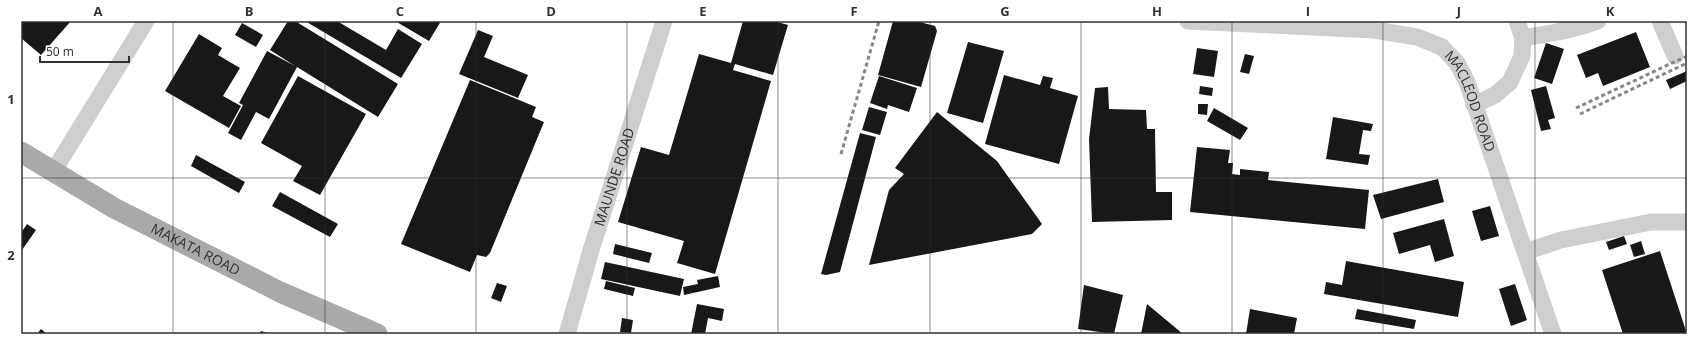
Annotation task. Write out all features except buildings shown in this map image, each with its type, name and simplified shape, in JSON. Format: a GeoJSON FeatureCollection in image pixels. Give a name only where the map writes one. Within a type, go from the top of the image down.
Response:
{"type":"FeatureCollection","features":[{"type":"Feature","properties":{"kind":"main road","name":"MAKATA ROAD"},"geometry":{"type":"LineString","coordinates":[[21,152],[114,208],[280,292],[377,334]]}},
{"type":"Feature","properties":{"kind":"street"},"geometry":{"type":"LineString","coordinates":[[53,172],[146,21]]}},
{"type":"Feature","properties":{"kind":"street","name":"MAUNDE ROAD"},"geometry":{"type":"LineString","coordinates":[[568,334],[592,247],[664,21]]}},
{"type":"Feature","properties":{"kind":"street","name":"MACLEOD ROAD"},"geometry":{"type":"LineString","coordinates":[[1188,21],[1376,26],[1417,37],[1442,47],[1457,63],[1467,82],[1553,334]]}},
{"type":"Feature","properties":{"kind":"street"},"geometry":{"type":"LineString","coordinates":[[1474,105],[1495,95],[1510,82],[1522,56],[1523,38],[1517,21]]}},
{"type":"Feature","properties":{"kind":"street"},"geometry":{"type":"LineString","coordinates":[[1523,38],[1556,34],[1578,29],[1598,21]]}},
{"type":"Feature","properties":{"kind":"street"},"geometry":{"type":"LineString","coordinates":[[1660,21],[1675,56]]}},
{"type":"Feature","properties":{"kind":"street"},"geometry":{"type":"LineString","coordinates":[[1525,252],[1561,240],[1651,222],[1687,222]]}},
{"type":"Feature","properties":{"kind":"railway"},"geometry":{"type":"LineString","coordinates":[[841,154],[879,21]]}},
{"type":"Feature","properties":{"kind":"railway"},"geometry":{"type":"LineString","coordinates":[[1576,108],[1687,56]]}},
{"type":"Feature","properties":{"kind":"railway"},"geometry":{"type":"LineString","coordinates":[[1580,114],[1687,63]]}}]}
